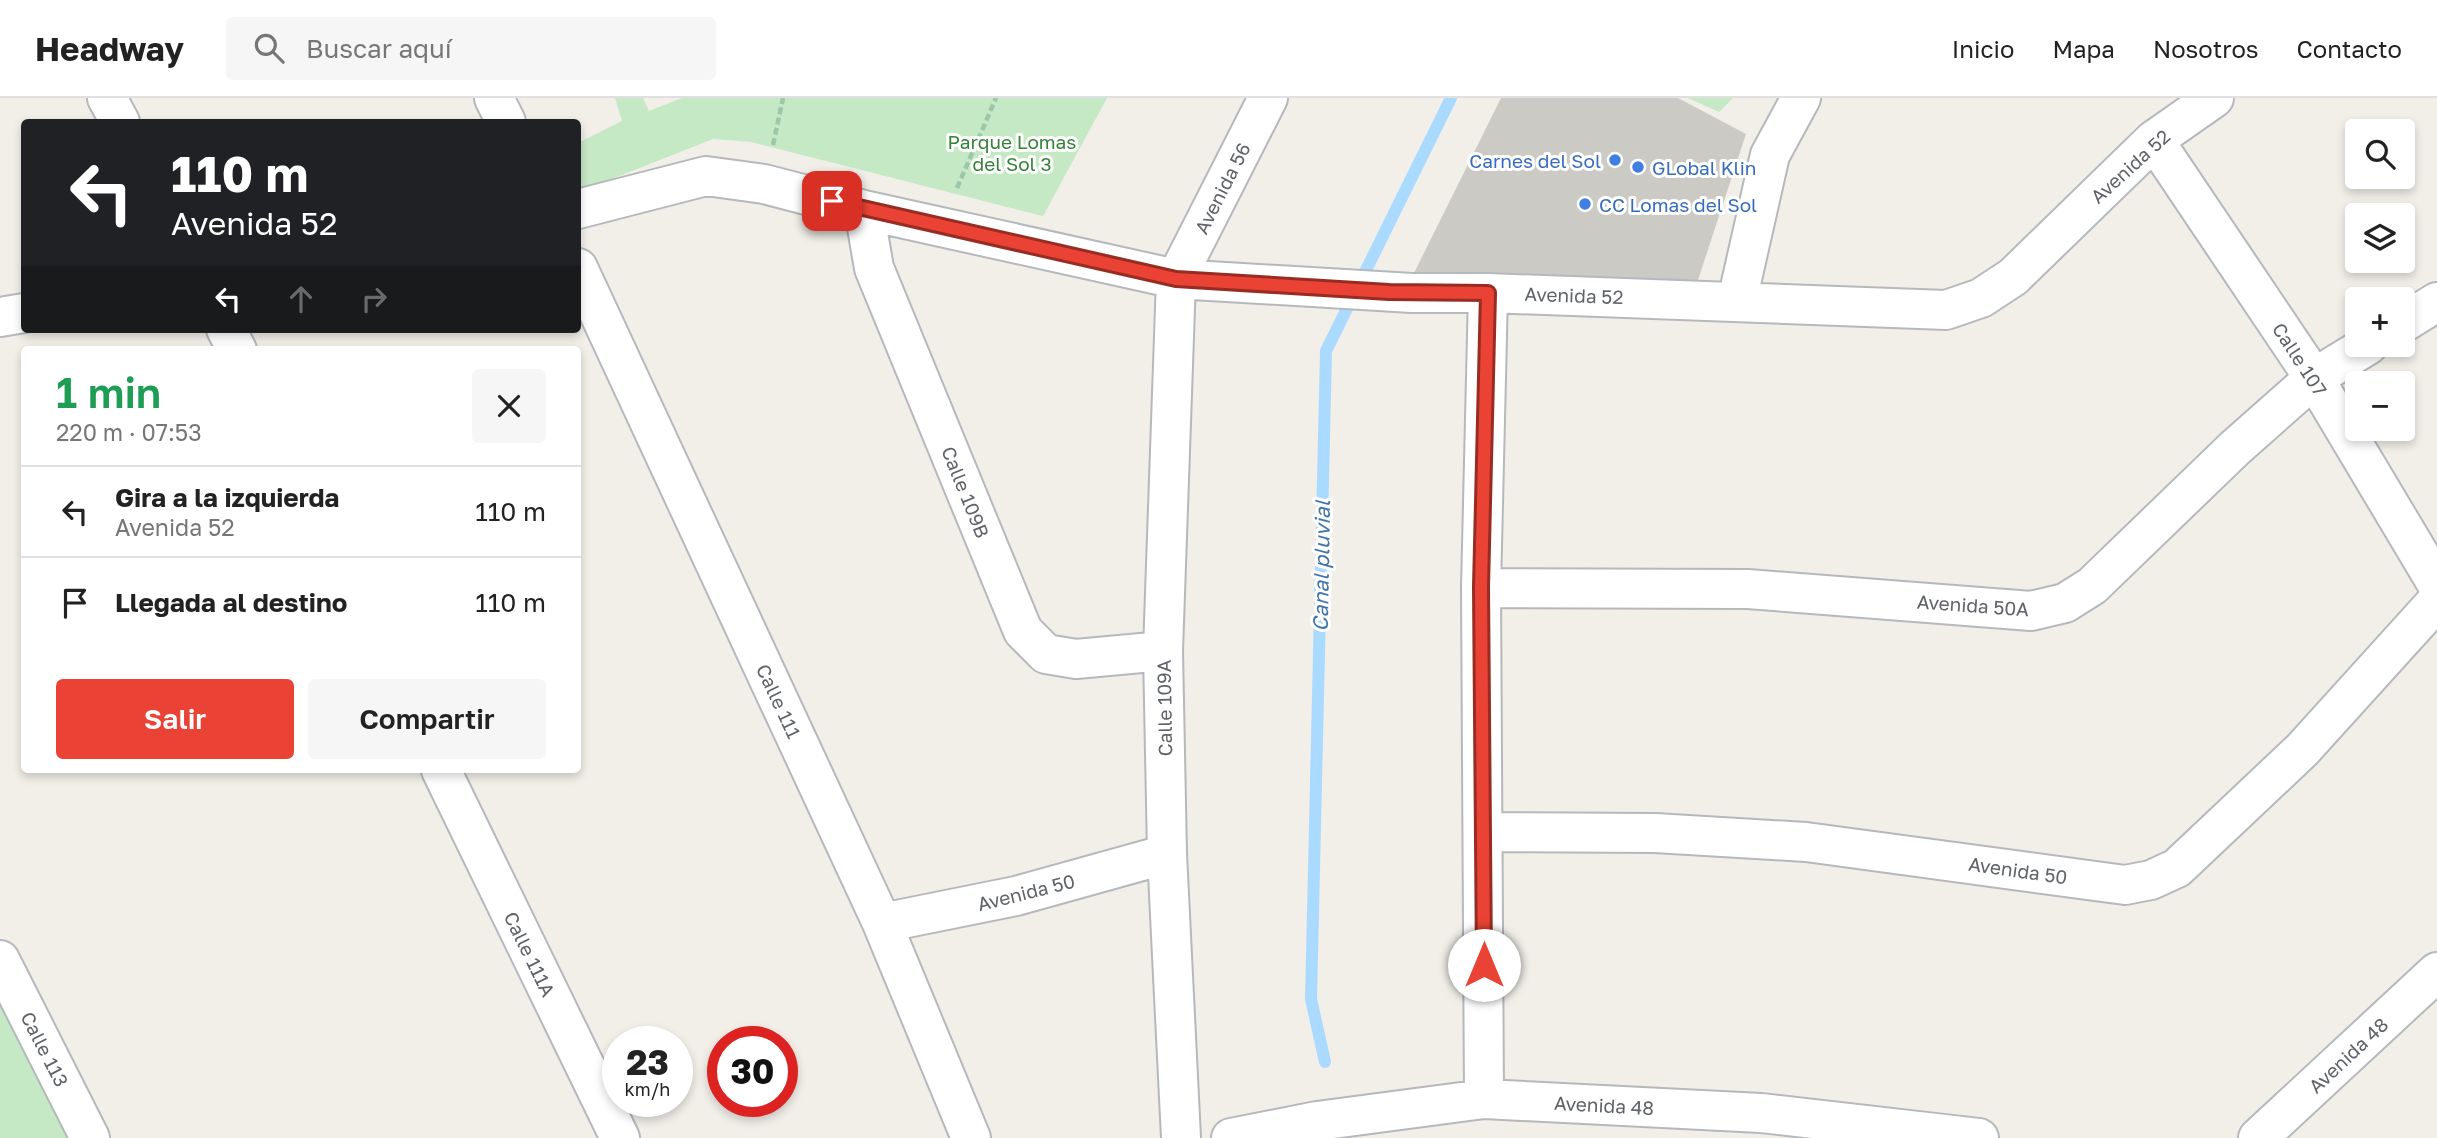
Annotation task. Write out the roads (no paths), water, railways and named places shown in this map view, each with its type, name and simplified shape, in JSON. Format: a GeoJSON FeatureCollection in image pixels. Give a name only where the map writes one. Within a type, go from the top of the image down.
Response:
{"type":"FeatureCollection","features":[{"type":"Feature","properties":{"kind":"street"},"geometry":{"type":"LineString","coordinates":[[107,98],[118,119]]}},
{"type":"Feature","properties":{"kind":"street"},"geometry":{"type":"LineString","coordinates":[[494,98],[504,119]]}},
{"type":"Feature","properties":{"kind":"street","name":"Avenida 56"},"geometry":{"type":"LineString","coordinates":[[1176,279],[1268,98]]}},
{"type":"Feature","properties":{"kind":"street"},"geometry":{"type":"LineString","coordinates":[[1737,301],[1770,155],[1801,98]]}},
{"type":"Feature","properties":{"kind":"street","name":"Avenida 52"},"geometry":{"type":"LineString","coordinates":[[581,208],[706,176],[764,184],[1176,279],[1412,293],[1488,293],[1946,310],[1981,298],[2013,277],[2154,140],[2214,98]]}},
{"type":"Feature","properties":{"kind":"street","name":"Calle 107"},"geometry":{"type":"LineString","coordinates":[[2154,140],[2314,378],[2437,584]]}},
{"type":"Feature","properties":{"kind":"street","name":"Calle 109B"},"geometry":{"type":"LineString","coordinates":[[864,209],[874,268],[1023,631],[1046,654],[1076,659],[1163,651]]}},
{"type":"Feature","properties":{"kind":"street","name":"Calle 111"},"geometry":{"type":"LineString","coordinates":[[581,274],[883,923],[971,1138]]}},
{"type":"Feature","properties":{"kind":"street","name":"Calle 109A"},"geometry":{"type":"LineString","coordinates":[[1176,279],[1163,651],[1167,854],[1181,1138]]}},
{"type":"Feature","properties":{"kind":"street"},"geometry":{"type":"LineString","coordinates":[[1484,1099],[1481,587],[1488,293]]}},
{"type":"Feature","properties":{"kind":"street"},"geometry":{"type":"LineString","coordinates":[[2415,316],[2437,302]]}},
{"type":"Feature","properties":{"kind":"street"},"geometry":{"type":"LineString","coordinates":[[0,317],[21,314]]}},
{"type":"Feature","properties":{"kind":"street","name":"Avenida 50A"},"geometry":{"type":"LineString","coordinates":[[1481,587],[1748,589],[2031,611],[2065,603],[2092,586],[2235,448],[2314,378],[2348,357]]}},
{"type":"Feature","properties":{"kind":"street","name":"Avenida 50"},"geometry":{"type":"LineString","coordinates":[[1484,832],[1654,833],[1806,842],[2125,884],[2151,880],[2177,868],[2302,750],[2437,601]]}},
{"type":"Feature","properties":{"kind":"street","name":"Calle 111A"},"geometry":{"type":"LineString","coordinates":[[442,773],[620,1138]]}},
{"type":"Feature","properties":{"kind":"street","name":"Avenida 50"},"geometry":{"type":"LineString","coordinates":[[883,923],[1016,896],[1167,854]]}},
{"type":"Feature","properties":{"kind":"street","name":"Calle 113"},"geometry":{"type":"LineString","coordinates":[[0,960],[90,1138]]}},
{"type":"Feature","properties":{"kind":"street","name":"Avenida 48"},"geometry":{"type":"LineString","coordinates":[[2258,1138],[2437,972]]}},
{"type":"Feature","properties":{"kind":"street","name":"Avenida 48"},"geometry":{"type":"LineString","coordinates":[[1231,1138],[1317,1121],[1484,1099],[1761,1113],[1979,1138]]}},
{"type":"Feature","properties":{"kind":"waterway","name":"Canal pluvial"},"geometry":{"type":"LineString","coordinates":[[1325,1062],[1311,999],[1326,351],[1451,98]]}},
{"type":"Feature","properties":{"kind":"place","name":"Carnes del Sol"},"geometry":{"type":"Point","coordinates":[1615,160]}},
{"type":"Feature","properties":{"kind":"place","name":"GLobal Klin"},"geometry":{"type":"Point","coordinates":[1638,167]}},
{"type":"Feature","properties":{"kind":"place","name":"CC Lomas del Sol"},"geometry":{"type":"Point","coordinates":[1585,204]}},
{"type":"Feature","properties":{"kind":"park label","name":"Parque Lomas del Sol 3"},"geometry":{"type":"Point","coordinates":[1012,152]}}]}
